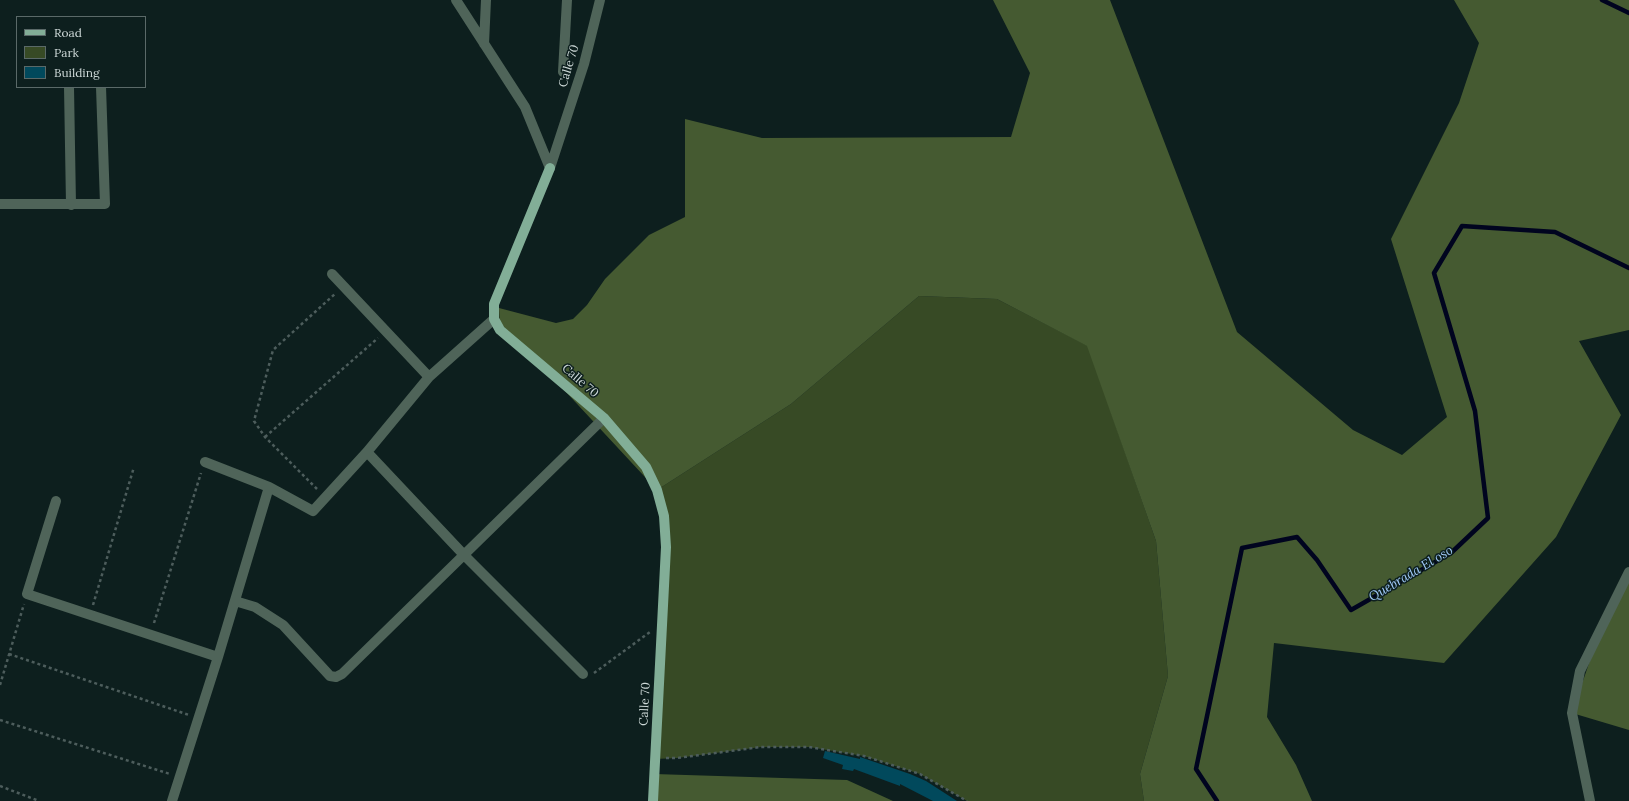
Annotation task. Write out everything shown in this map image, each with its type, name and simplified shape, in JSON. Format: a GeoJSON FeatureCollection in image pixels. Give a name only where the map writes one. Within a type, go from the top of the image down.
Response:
{"type":"FeatureCollection","features":[{"type":"Feature","properties":{"kind":"main road","name":"Calle 70"},"geometry":{"type":"LineString","coordinates":[[550,168],[494,304],[494,319],[500,330],[604,418],[646,467],[657,490],[664,516],[666,547],[653,801]]}},
{"type":"Feature","properties":{"kind":"street"},"geometry":{"type":"LineString","coordinates":[[456,0],[524,107],[550,168]]}},
{"type":"Feature","properties":{"kind":"street"},"geometry":{"type":"LineString","coordinates":[[484,44],[486,0]]}},
{"type":"Feature","properties":{"kind":"street"},"geometry":{"type":"LineString","coordinates":[[563,72],[567,0]]}},
{"type":"Feature","properties":{"kind":"street","name":"Calle 70"},"geometry":{"type":"LineString","coordinates":[[550,168],[584,64],[600,0]]}},
{"type":"Feature","properties":{"kind":"street"},"geometry":{"type":"LineString","coordinates":[[69,88],[70,205]]}},
{"type":"Feature","properties":{"kind":"street"},"geometry":{"type":"LineString","coordinates":[[0,204],[105,204],[101,88]]}},
{"type":"Feature","properties":{"kind":"street"},"geometry":{"type":"LineString","coordinates":[[332,274],[429,377]]}},
{"type":"Feature","properties":{"kind":"street"},"geometry":{"type":"LineString","coordinates":[[205,462],[269,487],[313,511],[367,452],[429,377],[494,319]]}},
{"type":"Feature","properties":{"kind":"street"},"geometry":{"type":"LineString","coordinates":[[234,600],[255,607],[283,625],[330,676],[336,677],[342,674],[604,418]]}},
{"type":"Feature","properties":{"kind":"street"},"geometry":{"type":"LineString","coordinates":[[367,452],[464,555],[583,674]]}},
{"type":"Feature","properties":{"kind":"street"},"geometry":{"type":"LineString","coordinates":[[172,801],[218,658],[234,600],[269,487]]}},
{"type":"Feature","properties":{"kind":"street"},"geometry":{"type":"LineString","coordinates":[[56,501],[27,594],[218,658]]}},
{"type":"Feature","properties":{"kind":"street"},"geometry":{"type":"LineString","coordinates":[[1590,801],[1572,713],[1580,671],[1629,572]]}},
{"type":"Feature","properties":{"kind":"path"},"geometry":{"type":"LineString","coordinates":[[326,498],[265,437],[254,421],[273,350],[344,286]]}},
{"type":"Feature","properties":{"kind":"path"},"geometry":{"type":"LineString","coordinates":[[265,437],[386,332]]}},
{"type":"Feature","properties":{"kind":"path"},"geometry":{"type":"LineString","coordinates":[[150,635],[205,462]]}},
{"type":"Feature","properties":{"kind":"path"},"geometry":{"type":"LineString","coordinates":[[90,615],[134,468]]}},
{"type":"Feature","properties":{"kind":"path"},"geometry":{"type":"LineString","coordinates":[[0,685],[27,594]]}},
{"type":"Feature","properties":{"kind":"path"},"geometry":{"type":"LineString","coordinates":[[583,674],[590,675],[600,670],[649,632],[662,633]]}},
{"type":"Feature","properties":{"kind":"path"},"geometry":{"type":"LineString","coordinates":[[9,654],[199,718]]}},
{"type":"Feature","properties":{"kind":"path"},"geometry":{"type":"LineString","coordinates":[[0,720],[180,777]]}},
{"type":"Feature","properties":{"kind":"path"},"geometry":{"type":"LineString","coordinates":[[655,757],[677,758],[761,747],[809,747],[864,756],[920,774],[967,801]]}},
{"type":"Feature","properties":{"kind":"path"},"geometry":{"type":"LineString","coordinates":[[0,786],[39,801]]}},
{"type":"Feature","properties":{"kind":"green space"},"geometry":{"type":"Polygon","coordinates":[[[993,0],[1110,0],[1237,332],[1353,430],[1402,455],[1447,417],[1391,239],[1459,103],[1479,43],[1454,0],[1629,0],[1629,330],[1579,341],[1621,415],[1556,537],[1444,663],[1274,643],[1267,717],[1296,765],[1312,801],[1144,801],[1140,774],[1168,676],[1156,541],[1087,346],[997,299],[919,296],[791,404],[657,490],[539,363],[500,330],[499,308],[556,323],[573,319],[587,305],[605,279],[649,235],[685,217],[685,119],[762,138],[1011,137],[1030,73],[993,0]]]}},
{"type":"Feature","properties":{"kind":"green space"},"geometry":{"type":"Polygon","coordinates":[[[919,296],[997,299],[1088,346],[1156,541],[1168,676],[1140,774],[1144,801],[967,801],[920,774],[864,756],[809,747],[761,747],[677,758],[655,759],[667,520],[657,490],[791,404],[919,296]]]}},
{"type":"Feature","properties":{"kind":"green space"},"geometry":{"type":"Polygon","coordinates":[[[1629,577],[1629,730],[1572,713],[1598,637],[1629,577]]]}},
{"type":"Feature","properties":{"kind":"green space"},"geometry":{"type":"Polygon","coordinates":[[[654,774],[847,780],[893,801],[650,801],[654,774]]]}},
{"type":"Feature","properties":{"kind":"building"},"geometry":{"type":"Polygon","coordinates":[[[825,751],[860,759],[860,757],[910,774],[926,781],[957,801],[933,801],[900,784],[900,786],[854,769],[853,771],[842,769],[843,765],[823,758],[825,751]]]}},
{"type":"Feature","properties":{"kind":"waterway","name":"Quebrada El oso"},"geometry":{"type":"LineString","coordinates":[[1602,0],[1629,13]]}},
{"type":"Feature","properties":{"kind":"waterway","name":"Quebrada El oso"},"geometry":{"type":"LineString","coordinates":[[1217,801],[1196,769],[1242,548],[1297,537],[1317,560],[1351,610],[1451,553],[1488,518],[1475,411],[1434,273],[1462,226],[1555,232],[1629,268]]}}]}
